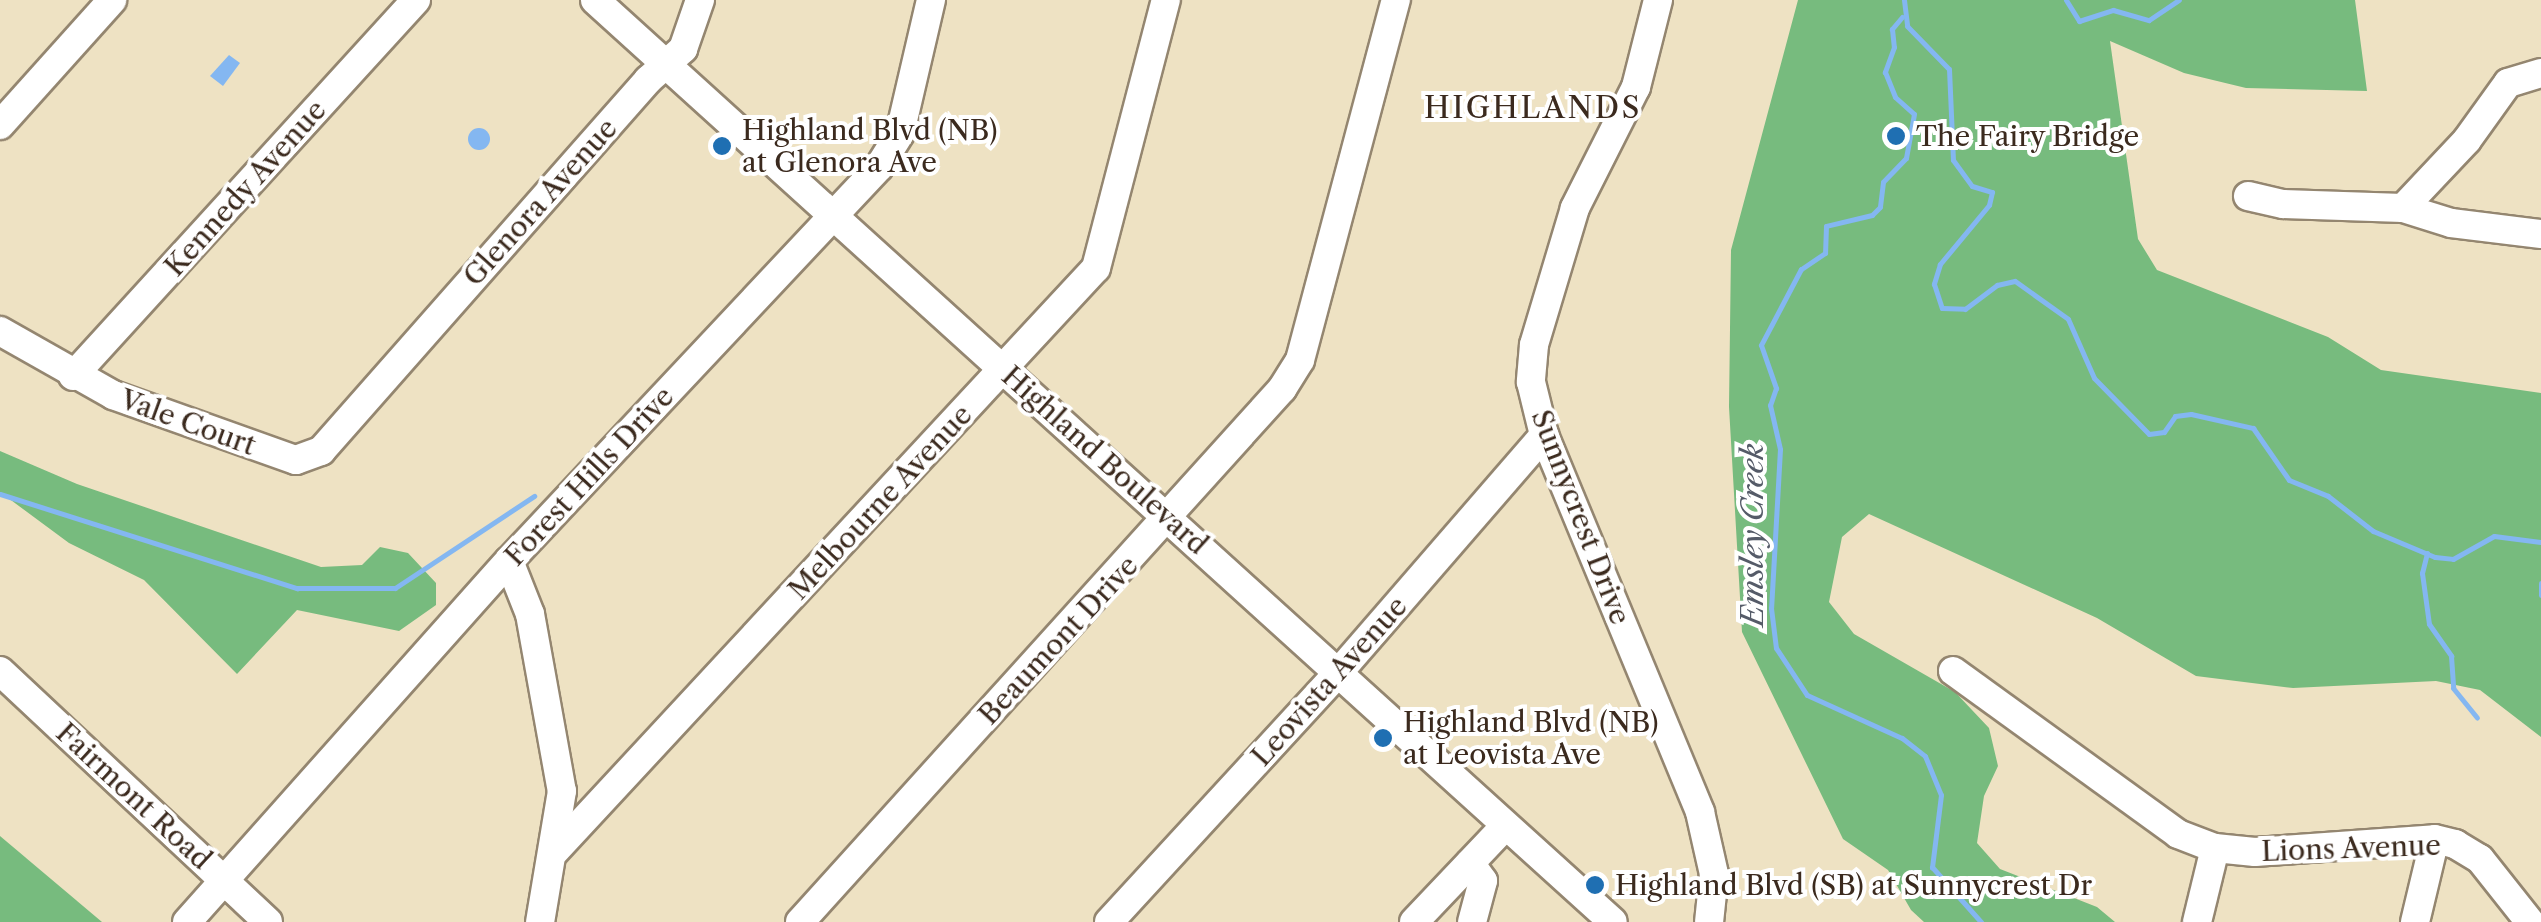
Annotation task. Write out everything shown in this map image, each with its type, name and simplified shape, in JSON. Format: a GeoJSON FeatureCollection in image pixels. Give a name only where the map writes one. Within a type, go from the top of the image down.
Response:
{"type":"FeatureCollection","features":[{"type":"Feature","properties":{"kind":"street"},"geometry":{"type":"LineString","coordinates":[[0,125],[112,0]]}},
{"type":"Feature","properties":{"kind":"street","name":"Kennedy Avenue"},"geometry":{"type":"LineString","coordinates":[[73,376],[416,0]]}},
{"type":"Feature","properties":{"kind":"street","name":"Highland Boulevard"},"geometry":{"type":"LineString","coordinates":[[594,0],[1613,922]]}},
{"type":"Feature","properties":{"kind":"street","name":"Glenora Avenue"},"geometry":{"type":"LineString","coordinates":[[365,398],[684,50],[700,0]]}},
{"type":"Feature","properties":{"kind":"street","name":"Forest Hills Drive"},"geometry":{"type":"LineString","coordinates":[[187,922],[509,561],[834,216],[900,133],[931,0]]}},
{"type":"Feature","properties":{"kind":"street","name":"Melbourne Avenue"},"geometry":{"type":"LineString","coordinates":[[555,851],[1096,268],[1106,247],[1166,0]]}},
{"type":"Feature","properties":{"kind":"street","name":"Beaumont Drive"},"geometry":{"type":"LineString","coordinates":[[800,922],[1169,519],[1300,360],[1396,0]]}},
{"type":"Feature","properties":{"kind":"street","name":"Sunnycrest Drive"},"geometry":{"type":"LineString","coordinates":[[1658,0],[1636,87],[1574,208],[1534,345],[1530,382],[1544,435],[1700,812],[1714,874],[1709,922]]}},
{"type":"Feature","properties":{"kind":"street"},"geometry":{"type":"LineString","coordinates":[[2402,208],[2467,140],[2508,83],[2541,74]]}},
{"type":"Feature","properties":{"kind":"street"},"geometry":{"type":"LineString","coordinates":[[2248,196],[2283,204],[2402,208],[2451,223],[2541,234]]}},
{"type":"Feature","properties":{"kind":"street","name":"Vale Court"},"geometry":{"type":"LineString","coordinates":[[0,330],[73,376],[296,460],[321,450],[365,398]]}},
{"type":"Feature","properties":{"kind":"street","name":"Leovista Avenue"},"geometry":{"type":"LineString","coordinates":[[1109,922],[1338,673],[1544,435]]}},
{"type":"Feature","properties":{"kind":"street"},"geometry":{"type":"LineString","coordinates":[[509,561],[530,614],[562,792],[540,922]]}},
{"type":"Feature","properties":{"kind":"street","name":"Lions Avenue"},"geometry":{"type":"LineString","coordinates":[[1953,671],[2178,834],[2216,848],[2306,852],[2435,839],[2480,859],[2530,922]]}},
{"type":"Feature","properties":{"kind":"street","name":"Fairmont Road"},"geometry":{"type":"LineString","coordinates":[[0,672],[268,922]]}},
{"type":"Feature","properties":{"kind":"street"},"geometry":{"type":"LineString","coordinates":[[1414,922],[1505,826]]}},
{"type":"Feature","properties":{"kind":"street"},"geometry":{"type":"LineString","coordinates":[[2415,922],[2435,839]]}},
{"type":"Feature","properties":{"kind":"street"},"geometry":{"type":"LineString","coordinates":[[2197,922],[2216,848]]}},
{"type":"Feature","properties":{"kind":"street"},"geometry":{"type":"LineString","coordinates":[[1470,863],[1483,881],[1472,922]]}},
{"type":"Feature","properties":{"kind":"green space"},"geometry":{"type":"Polygon","coordinates":[[[1798,0],[2355,0],[2367,91],[2246,88],[2184,73],[2110,41],[2138,239],[2157,270],[2328,337],[2381,370],[2541,393],[2541,737],[2480,690],[2436,681],[2293,688],[2196,676],[2097,618],[1869,514],[1842,537],[1829,602],[1854,634],[1955,692],[1989,728],[1998,766],[1984,796],[1977,843],[2000,869],[2097,907],[2115,922],[1924,922],[1911,910],[1888,870],[1843,839],[1742,632],[1729,407],[1731,250],[1798,0]]]}},
{"type":"Feature","properties":{"kind":"green space"},"geometry":{"type":"Polygon","coordinates":[[[0,451],[77,484],[321,567],[362,565],[380,547],[408,553],[436,583],[436,605],[399,631],[297,610],[237,674],[144,580],[69,543],[0,492],[0,451]]]}},
{"type":"Feature","properties":{"kind":"green space"},"geometry":{"type":"Polygon","coordinates":[[[0,836],[102,922],[0,922],[0,836]]]}},
{"type":"Feature","properties":{"kind":"water"},"geometry":{"type":"Polygon","coordinates":[[[229,55],[240,63],[223,86],[210,76],[229,55]]]}},
{"type":"Feature","properties":{"kind":"water"},"geometry":{"type":"Polygon","coordinates":[[[479,128],[487,131],[487,147],[479,150],[471,147],[468,139],[471,131],[479,128]]]}},
{"type":"Feature","properties":{"kind":"waterway"},"geometry":{"type":"LineString","coordinates":[[1904,0],[1907,26],[1949,69],[1953,160],[1972,186],[1992,192],[1989,205],[1940,264],[1934,284],[1942,308],[1965,309],[1997,285],[2015,281],[2068,319],[2094,378],[2149,434],[2164,432],[2175,416],[2191,414],[2253,428],[2289,480],[2328,496],[2373,531],[2435,557],[2453,559],[2494,536],[2541,542]]}},
{"type":"Feature","properties":{"kind":"waterway"},"geometry":{"type":"LineString","coordinates":[[2066,0],[2079,21],[2113,10],[2149,20],[2179,0]]}},
{"type":"Feature","properties":{"kind":"waterway","name":"Emsley Creek"},"geometry":{"type":"LineString","coordinates":[[1902,17],[1892,29],[1894,47],[1885,72],[1895,97],[1914,114],[1906,158],[1883,182],[1880,207],[1872,215],[1826,226],[1825,253],[1801,269],[1761,345],[1776,388],[1770,405],[1780,449],[1771,608],[1776,648],[1807,695],[1902,738],[1925,756],[1941,795],[1932,867],[1981,922]]}},
{"type":"Feature","properties":{"kind":"waterway"},"geometry":{"type":"LineString","coordinates":[[0,494],[297,588],[395,588],[534,496]]}},
{"type":"Feature","properties":{"kind":"waterway"},"geometry":{"type":"LineString","coordinates":[[2427,553],[2422,573],[2429,624],[2451,656],[2453,688],[2477,718]]}},
{"type":"Feature","properties":{"kind":"waterway"},"geometry":{"type":"LineString","coordinates":[[2541,583],[2541,595]]}},
{"type":"Feature","properties":{"kind":"place","name":"The Fairy Bridge"},"geometry":{"type":"Point","coordinates":[1896,136]}},
{"type":"Feature","properties":{"kind":"place","name":"Highland Blvd (NB) at Glenora Ave"},"geometry":{"type":"Point","coordinates":[722,146]}},
{"type":"Feature","properties":{"kind":"place","name":"Highland Blvd (NB) at Leovista Ave"},"geometry":{"type":"Point","coordinates":[1383,738]}},
{"type":"Feature","properties":{"kind":"place","name":"Highland Blvd (SB) at Sunnycrest Dr"},"geometry":{"type":"Point","coordinates":[1595,885]}},
{"type":"Feature","properties":{"kind":"district","name":"HIGHLANDS"},"geometry":{"type":"Point","coordinates":[1533,108]}}]}
